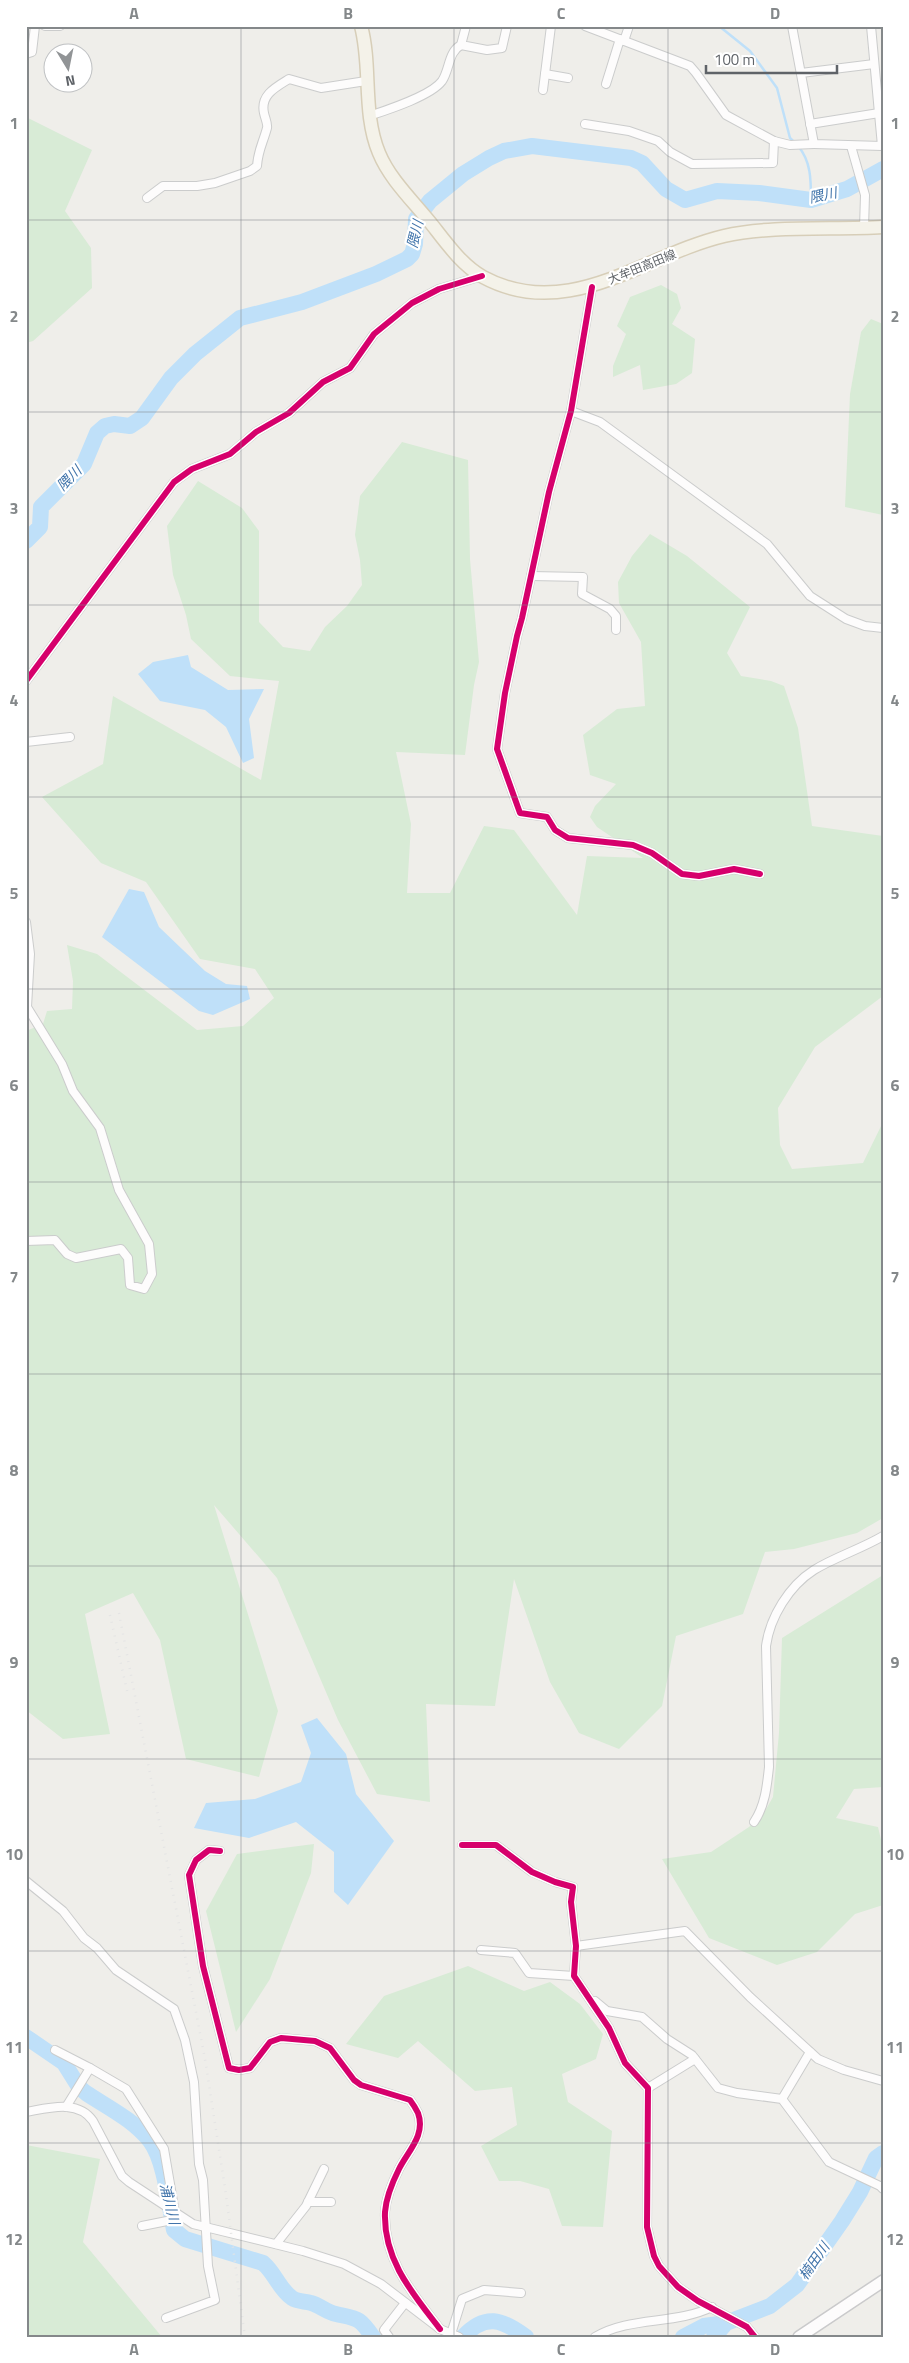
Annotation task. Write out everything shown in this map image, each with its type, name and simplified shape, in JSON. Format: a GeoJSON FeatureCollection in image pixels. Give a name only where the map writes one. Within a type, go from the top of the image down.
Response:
{"type":"FeatureCollection","features":[{"type":"Feature","properties":{"kind":"main road","name":"大牟田高田線"},"geometry":{"type":"LineString","coordinates":[[361,26],[369,116],[379,154],[388,170],[452,251],[482,276],[505,286],[526,291],[559,292],[592,287],[700,243],[754,231],[883,227]]}},
{"type":"Feature","properties":{"kind":"street"},"geometry":{"type":"LineString","coordinates":[[26,54],[32,52],[35,26]]}},
{"type":"Feature","properties":{"kind":"street"},"geometry":{"type":"LineString","coordinates":[[45,26],[60,26]]}},
{"type":"Feature","properties":{"kind":"street"},"geometry":{"type":"LineString","coordinates":[[461,45],[466,26]]}},
{"type":"Feature","properties":{"kind":"street"},"geometry":{"type":"LineString","coordinates":[[369,116],[402,105],[437,85],[442,80],[455,48],[461,45],[487,50],[502,48],[507,26]]}},
{"type":"Feature","properties":{"kind":"street"},"geometry":{"type":"LineString","coordinates":[[543,90],[551,26]]}},
{"type":"Feature","properties":{"kind":"street"},"geometry":{"type":"LineString","coordinates":[[585,26],[690,66],[726,115],[774,141],[796,145],[882,146],[870,26]]}},
{"type":"Feature","properties":{"kind":"street"},"geometry":{"type":"LineString","coordinates":[[606,84],[629,26]]}},
{"type":"Feature","properties":{"kind":"street"},"geometry":{"type":"LineString","coordinates":[[785,26],[792,26],[814,144]]}},
{"type":"Feature","properties":{"kind":"street"},"geometry":{"type":"LineString","coordinates":[[801,74],[874,64]]}},
{"type":"Feature","properties":{"kind":"street"},"geometry":{"type":"LineString","coordinates":[[545,74],[568,78]]}},
{"type":"Feature","properties":{"kind":"street"},"geometry":{"type":"LineString","coordinates":[[147,198],[163,186],[197,186],[215,183],[250,171],[257,166],[258,151],[267,127],[263,107],[264,98],[289,79],[320,88],[366,81]]}},
{"type":"Feature","properties":{"kind":"street"},"geometry":{"type":"LineString","coordinates":[[810,124],[879,113]]}},
{"type":"Feature","properties":{"kind":"street"},"geometry":{"type":"LineString","coordinates":[[585,124],[629,132],[658,141],[670,152],[692,164],[773,163],[774,141]]}},
{"type":"Feature","properties":{"kind":"street"},"geometry":{"type":"LineString","coordinates":[[851,146],[862,182],[864,228]]}},
{"type":"Feature","properties":{"kind":"street"},"geometry":{"type":"LineString","coordinates":[[26,680],[174,482],[192,469],[230,454],[256,432],[289,413],[323,382],[350,368],[374,334],[412,303],[439,289],[482,276]]}},
{"type":"Feature","properties":{"kind":"street"},"geometry":{"type":"LineString","coordinates":[[592,287],[571,411],[550,492],[505,693],[497,749],[520,813],[548,817],[556,830],[568,838],[632,845],[652,853],[682,874],[698,876],[734,868],[760,874]]}},
{"type":"Feature","properties":{"kind":"street"},"geometry":{"type":"LineString","coordinates":[[571,411],[600,422],[767,544],[810,596],[846,619],[865,626],[883,628]]}},
{"type":"Feature","properties":{"kind":"street"},"geometry":{"type":"LineString","coordinates":[[531,576],[583,577],[582,594],[610,609],[616,616],[616,630]]}},
{"type":"Feature","properties":{"kind":"street"},"geometry":{"type":"LineString","coordinates":[[26,742],[70,737]]}},
{"type":"Feature","properties":{"kind":"street"},"geometry":{"type":"LineString","coordinates":[[26,922],[30,954],[27,1007],[62,1064],[73,1091],[100,1128],[119,1190],[149,1244],[152,1274],[144,1289],[130,1285],[128,1258],[121,1249],[76,1258],[67,1254],[55,1240],[26,1240]]}},
{"type":"Feature","properties":{"kind":"street"},"geometry":{"type":"LineString","coordinates":[[754,1822],[759,1814],[767,1786],[769,1767],[766,1646],[768,1631],[773,1618],[787,1597],[813,1571],[883,1536]]}},
{"type":"Feature","properties":{"kind":"street"},"geometry":{"type":"LineString","coordinates":[[462,1845],[496,1845],[532,1872],[555,1882],[573,1886],[571,1902],[576,1946],[574,1976],[609,2028],[625,2063],[648,2088],[646,2204],[650,2245],[659,2266],[669,2278],[698,2301],[747,2327],[756,2337]]}},
{"type":"Feature","properties":{"kind":"street"},"geometry":{"type":"LineString","coordinates":[[220,1851],[209,1850],[196,1860],[189,1875],[203,1966],[230,2068],[239,2070],[250,2068],[270,2042],[282,2038],[315,2040],[330,2048],[354,2080],[361,2085],[410,2100],[418,2113],[420,2130],[416,2142],[394,2179],[385,2210],[388,2246],[404,2284],[440,2330]]}},
{"type":"Feature","properties":{"kind":"street"},"geometry":{"type":"LineString","coordinates":[[26,1882],[63,1911],[84,1938],[97,1948],[116,1970],[174,2009],[185,2040],[194,2082],[199,2164],[203,2180],[208,2266],[215,2300],[166,2318]]}},
{"type":"Feature","properties":{"kind":"street"},"geometry":{"type":"LineString","coordinates":[[576,1946],[685,1932],[743,1991],[810,2052],[833,2066],[883,2081]]}},
{"type":"Feature","properties":{"kind":"street"},"geometry":{"type":"LineString","coordinates":[[481,1950],[515,1953],[529,1973],[574,1976]]}},
{"type":"Feature","properties":{"kind":"street"},"geometry":{"type":"LineString","coordinates":[[589,1997],[607,2011],[642,2016],[667,2039],[695,2059],[718,2088],[737,2093],[782,2099],[829,2162],[883,2189]]}},
{"type":"Feature","properties":{"kind":"street"},"geometry":{"type":"LineString","coordinates":[[55,2050],[126,2089],[164,2148],[175,2213]]}},
{"type":"Feature","properties":{"kind":"street"},"geometry":{"type":"LineString","coordinates":[[782,2099],[810,2052]]}},
{"type":"Feature","properties":{"kind":"street"},"geometry":{"type":"LineString","coordinates":[[648,2088],[695,2059]]}},
{"type":"Feature","properties":{"kind":"street"},"geometry":{"type":"LineString","coordinates":[[66,2107],[90,2068]]}},
{"type":"Feature","properties":{"kind":"street"},"geometry":{"type":"LineString","coordinates":[[26,2112],[66,2107],[81,2109],[88,2114],[122,2176],[182,2218],[206,2228],[276,2244],[344,2264],[381,2284],[440,2330],[455,2336],[462,2300],[484,2290],[521,2294]]}},
{"type":"Feature","properties":{"kind":"street"},"geometry":{"type":"LineString","coordinates":[[276,2244],[308,2202],[324,2169]]}},
{"type":"Feature","properties":{"kind":"street"},"geometry":{"type":"LineString","coordinates":[[308,2202],[331,2202]]}},
{"type":"Feature","properties":{"kind":"street"},"geometry":{"type":"LineString","coordinates":[[142,2226],[182,2218]]}},
{"type":"Feature","properties":{"kind":"street"},"geometry":{"type":"LineString","coordinates":[[799,2337],[883,2281]]}},
{"type":"Feature","properties":{"kind":"street"},"geometry":{"type":"LineString","coordinates":[[389,2337],[384,2330],[405,2303]]}},
{"type":"Feature","properties":{"kind":"street"},"geometry":{"type":"LineString","coordinates":[[595,2337],[608,2330],[622,2326],[683,2318],[712,2307]]}},
{"type":"Feature","properties":{"kind":"green space"},"geometry":{"type":"Polygon","coordinates":[[[26,117],[92,150],[65,211],[91,248],[92,288],[33,341],[26,343],[26,117]]]}},
{"type":"Feature","properties":{"kind":"green space"},"geometry":{"type":"Polygon","coordinates":[[[661,285],[677,294],[681,308],[672,324],[695,339],[692,373],[676,384],[643,390],[640,365],[613,377],[613,366],[626,334],[617,326],[630,297],[661,285]]]}},
{"type":"Feature","properties":{"kind":"green space"},"geometry":{"type":"Polygon","coordinates":[[[871,319],[883,324],[883,515],[845,507],[850,394],[861,332],[871,319]]]}},
{"type":"Feature","properties":{"kind":"green space"},"geometry":{"type":"Polygon","coordinates":[[[402,442],[468,460],[470,559],[479,662],[474,685],[465,755],[396,752],[411,824],[407,893],[450,893],[484,826],[514,830],[577,915],[587,856],[643,858],[597,827],[590,817],[595,806],[616,784],[590,775],[583,735],[617,709],[645,706],[641,642],[619,603],[618,582],[632,556],[650,534],[687,556],[750,607],[727,653],[741,676],[771,681],[784,686],[798,728],[812,826],[883,836],[883,996],[815,1047],[778,1108],[780,1145],[792,1169],[863,1163],[883,1122],[883,1518],[857,1533],[794,1549],[765,1552],[743,1614],[676,1636],[662,1706],[619,1749],[579,1733],[550,1682],[514,1579],[495,1706],[426,1704],[430,1802],[377,1794],[338,1720],[277,1578],[214,1505],[278,1711],[259,1777],[186,1759],[160,1640],[133,1593],[85,1614],[110,1734],[63,1739],[26,1710],[26,1172],[29,1170],[26,1119],[26,1031],[43,1024],[47,1011],[72,1009],[73,981],[67,945],[97,954],[197,1030],[243,1026],[274,998],[255,969],[200,959],[146,882],[101,863],[42,797],[103,764],[113,696],[261,780],[279,681],[230,676],[191,639],[186,615],[173,575],[167,526],[198,481],[242,508],[259,531],[259,622],[283,647],[310,651],[325,627],[347,606],[362,585],[355,535],[360,496],[402,442]]]}},
{"type":"Feature","properties":{"kind":"green space"},"geometry":{"type":"Polygon","coordinates":[[[883,1575],[883,1787],[854,1789],[836,1818],[878,1827],[883,1848],[883,1905],[855,1914],[817,1952],[777,1965],[709,1938],[662,1859],[711,1852],[749,1827],[765,1811],[773,1797],[779,1733],[782,1638],[883,1575]]]}},
{"type":"Feature","properties":{"kind":"green space"},"geometry":{"type":"Polygon","coordinates":[[[314,1844],[311,1873],[270,1979],[236,2032],[206,1911],[237,1854],[314,1844]]]}},
{"type":"Feature","properties":{"kind":"green space"},"geometry":{"type":"Polygon","coordinates":[[[468,1966],[524,1991],[550,1982],[580,2004],[603,2034],[596,2059],[562,2074],[568,2102],[612,2131],[603,2227],[562,2226],[549,2189],[520,2181],[499,2181],[481,2146],[517,2125],[512,2087],[475,2091],[418,2041],[398,2058],[346,2044],[384,1996],[468,1966]]]}},
{"type":"Feature","properties":{"kind":"green space"},"geometry":{"type":"Polygon","coordinates":[[[26,2145],[100,2159],[83,2242],[162,2337],[26,2337],[26,2145]]]}},
{"type":"Feature","properties":{"kind":"water"},"geometry":{"type":"Polygon","coordinates":[[[188,655],[191,667],[228,690],[264,689],[249,719],[254,758],[243,763],[226,727],[205,710],[160,701],[138,674],[153,662],[188,655]]]}},
{"type":"Feature","properties":{"kind":"water"},"geometry":{"type":"Polygon","coordinates":[[[129,889],[144,892],[159,927],[205,971],[226,984],[247,986],[250,999],[213,1015],[199,1011],[102,937],[129,889]]]}},
{"type":"Feature","properties":{"kind":"water"},"geometry":{"type":"Polygon","coordinates":[[[317,1718],[346,1754],[356,1794],[394,1841],[348,1905],[334,1892],[334,1852],[296,1822],[249,1838],[194,1828],[206,1803],[255,1799],[301,1782],[311,1753],[301,1725],[317,1718]]]}},
{"type":"Feature","properties":{"kind":"waterway"},"geometry":{"type":"LineString","coordinates":[[719,26],[750,51],[777,88],[790,138],[794,142]]}},
{"type":"Feature","properties":{"kind":"waterway","name":"隈川"},"geometry":{"type":"LineString","coordinates":[[26,541],[40,527],[41,507],[84,464],[97,433],[105,426],[114,424],[130,426],[142,418],[171,378],[195,354],[240,318],[302,302],[376,274],[407,259],[412,254],[415,244],[416,219],[430,201],[463,174],[504,151],[532,146],[631,158],[642,163],[666,189],[685,200],[717,191],[759,193],[811,200],[847,189],[883,169]]}},
{"type":"Feature","properties":{"kind":"waterway"},"geometry":{"type":"LineString","coordinates":[[798,146],[808,164],[811,200]]}},
{"type":"Feature","properties":{"kind":"waterway","name":"浦川川"},"geometry":{"type":"LineString","coordinates":[[26,2037],[64,2063],[79,2087],[86,2093],[128,2120],[144,2133],[155,2150],[163,2171],[174,2230],[185,2239],[263,2263],[292,2298],[309,2302],[333,2313],[358,2320],[373,2337]]}},
{"type":"Feature","properties":{"kind":"waterway","name":"楠田川"},"geometry":{"type":"LineString","coordinates":[[714,2337],[726,2323],[770,2306],[797,2285],[842,2221],[860,2192],[876,2158],[883,2153]]}},
{"type":"Feature","properties":{"kind":"waterway","name":"浦川川"},"geometry":{"type":"LineString","coordinates":[[463,2337],[479,2324],[494,2321],[509,2326],[526,2337]]}},
{"type":"Feature","properties":{"kind":"waterway","name":"浦川川"},"geometry":{"type":"LineString","coordinates":[[683,2337],[704,2326],[726,2323]]}},
{"type":"Feature","properties":{"kind":"railway"},"geometry":{"type":"LineString","coordinates":[[119,1613],[205,2059],[245,2337]]}},
{"type":"Feature","properties":{"kind":"railway"},"geometry":{"type":"LineString","coordinates":[[110,1615],[128,1695]]}},
{"type":"Feature","properties":{"kind":"cycle path"},"geometry":{"type":"LineString","coordinates":[[26,681],[174,482],[192,469],[230,454],[256,432],[289,413],[323,382],[350,368],[374,334],[412,303],[439,289],[482,276]]}},
{"type":"Feature","properties":{"kind":"cycle path"},"geometry":{"type":"LineString","coordinates":[[592,287],[571,411],[549,492],[517,636],[505,693],[497,749],[520,813],[547,817],[555,830],[568,838],[633,845],[652,853],[682,874],[699,876],[734,869],[760,874]]}},
{"type":"Feature","properties":{"kind":"cycle path"},"geometry":{"type":"LineString","coordinates":[[462,1845],[496,1845],[532,1872],[573,1887],[571,1902],[576,1946],[574,1976],[609,2028],[625,2063],[648,2088],[647,2227],[654,2256],[659,2266],[678,2287],[698,2301],[747,2327],[755,2337]]}},
{"type":"Feature","properties":{"kind":"cycle path"},"geometry":{"type":"LineString","coordinates":[[220,1851],[209,1850],[196,1860],[189,1875],[203,1966],[229,2068],[239,2070],[250,2068],[270,2042],[281,2038],[315,2041],[330,2048],[354,2080],[361,2085],[410,2100],[418,2113],[420,2128],[418,2136],[399,2169],[390,2190],[385,2212],[386,2229],[394,2261],[410,2289],[440,2329]]}}]}
